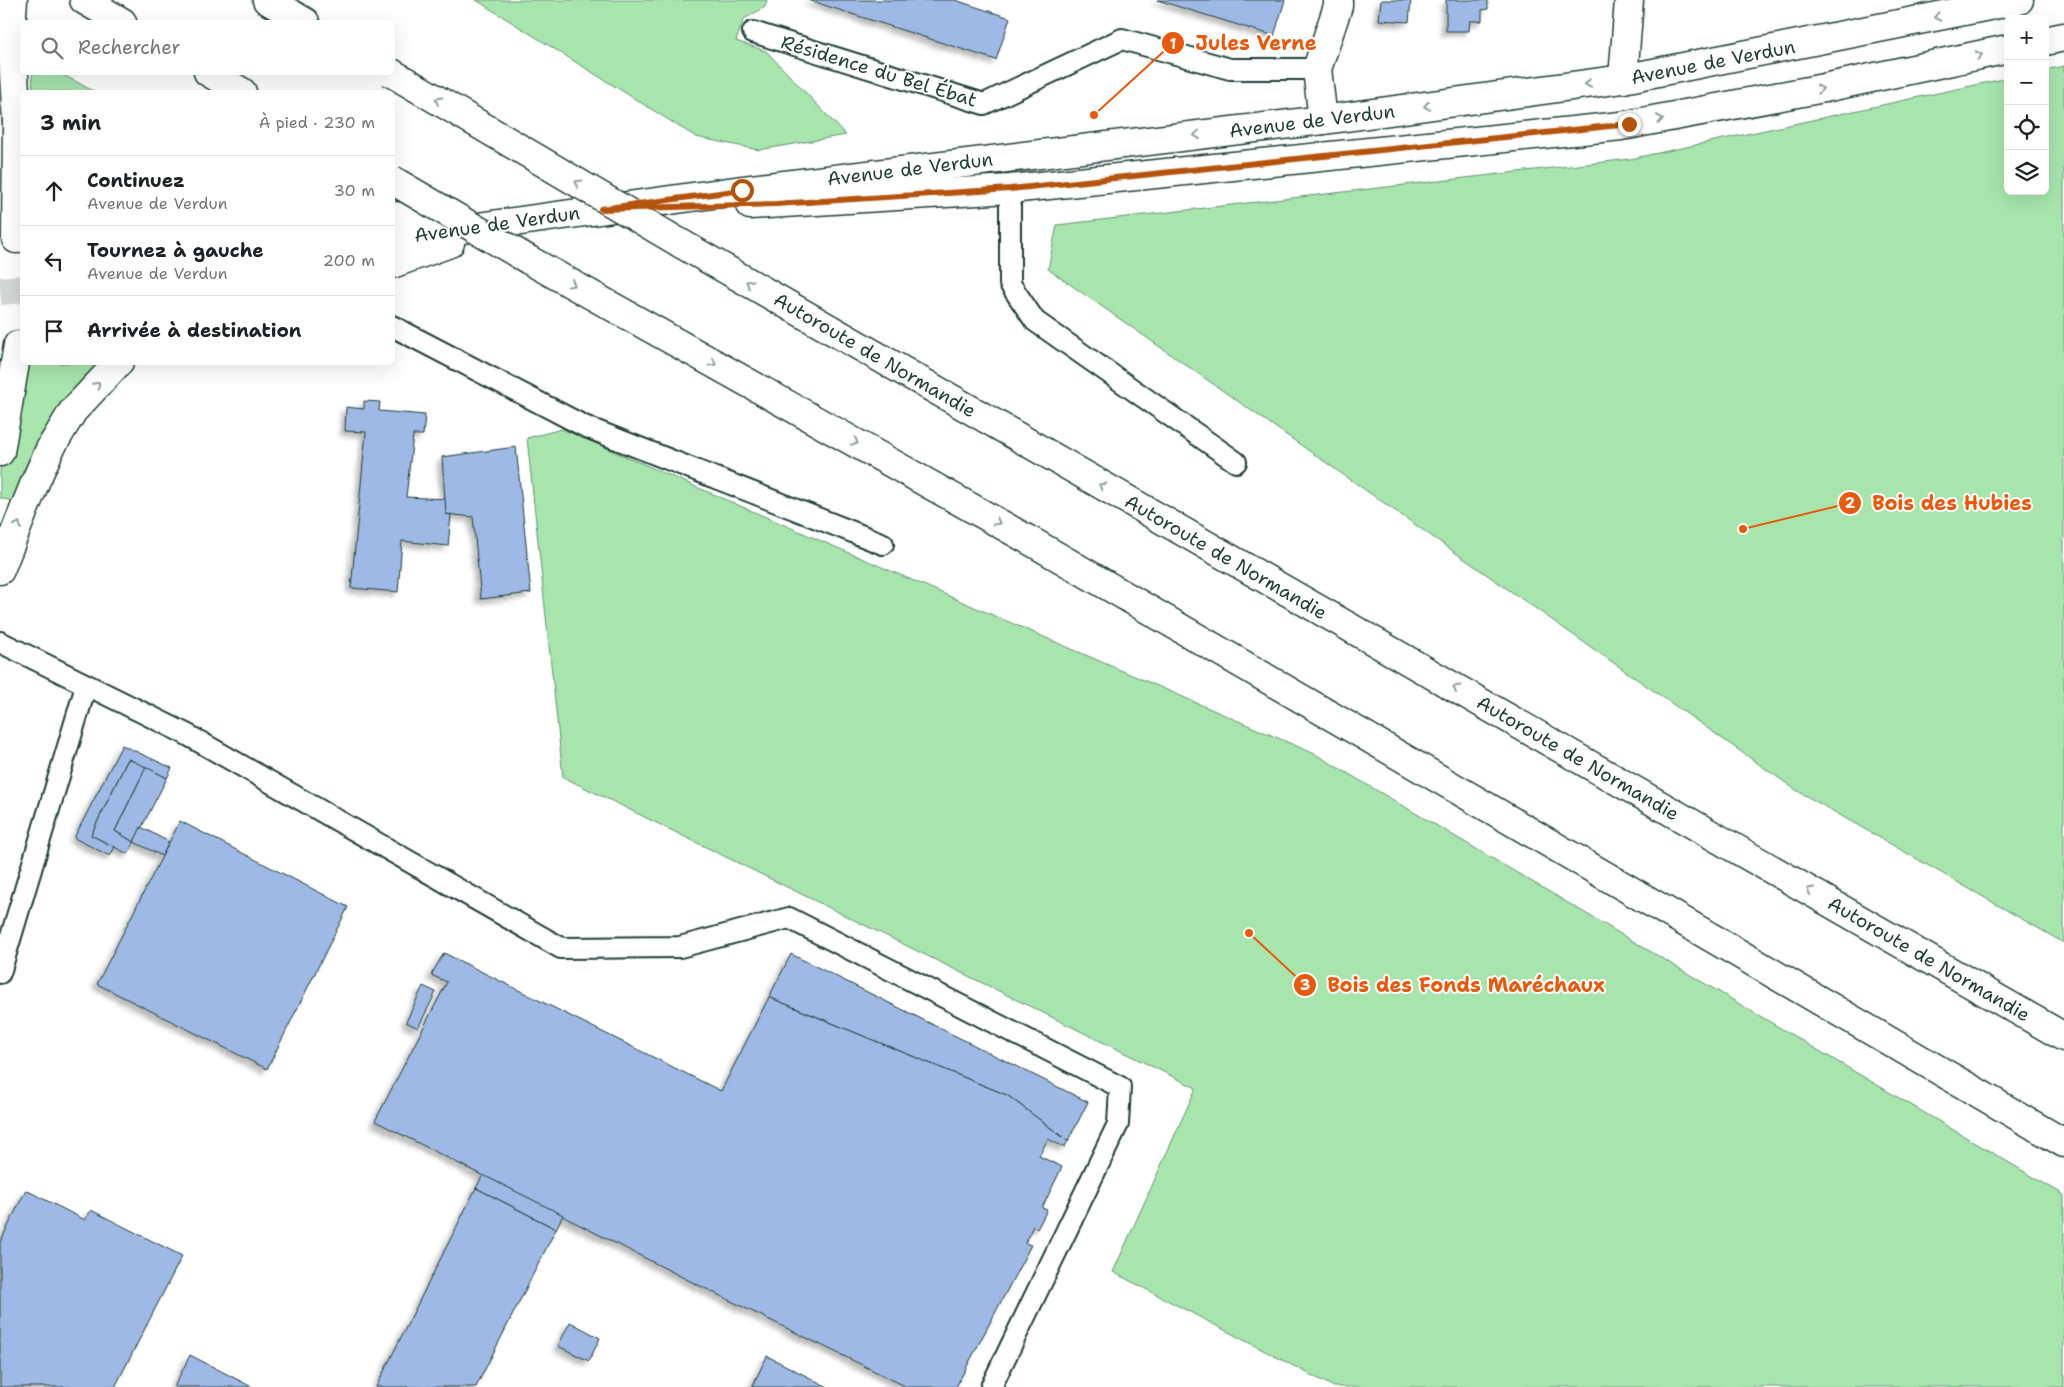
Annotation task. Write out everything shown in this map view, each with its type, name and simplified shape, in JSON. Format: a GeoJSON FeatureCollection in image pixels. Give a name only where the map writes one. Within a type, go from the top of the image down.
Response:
{"type":"FeatureCollection","features":[{"type":"Feature","properties":{"kind":"main road"},"geometry":{"type":"LineString","coordinates":[[0,83],[11,30],[13,0]]}},
{"type":"Feature","properties":{"kind":"main road"},"geometry":{"type":"LineString","coordinates":[[84,0],[119,20]]}},
{"type":"Feature","properties":{"kind":"main road"},"geometry":{"type":"LineString","coordinates":[[267,0],[302,20]]}},
{"type":"Feature","properties":{"kind":"main road"},"geometry":{"type":"LineString","coordinates":[[1322,120],[1316,69],[1338,6],[1338,0]]}},
{"type":"Feature","properties":{"kind":"main road"},"geometry":{"type":"LineString","coordinates":[[1623,79],[1630,0]]}},
{"type":"Feature","properties":{"kind":"main road","name":"Avenue de Verdun"},"geometry":{"type":"LineString","coordinates":[[395,239],[742,190],[1322,120],[1623,79],[2019,0]]}},
{"type":"Feature","properties":{"kind":"main road"},"geometry":{"type":"LineString","coordinates":[[11,30],[20,124],[13,239]]}},
{"type":"Feature","properties":{"kind":"main road"},"geometry":{"type":"LineString","coordinates":[[2049,40],[2064,37]]}},
{"type":"Feature","properties":{"kind":"main road","name":"Avenue de Verdun"},"geometry":{"type":"LineString","coordinates":[[601,209],[776,204],[1010,189],[1621,126],[1824,88],[2004,50]]}},
{"type":"Feature","properties":{"kind":"main road"},"geometry":{"type":"LineString","coordinates":[[213,75],[239,90]]}},
{"type":"Feature","properties":{"kind":"main road","name":"Autoroute de Normandie"},"geometry":{"type":"LineString","coordinates":[[395,75],[680,243],[2064,1038]]}},
{"type":"Feature","properties":{"kind":"main road"},"geometry":{"type":"LineString","coordinates":[[395,182],[529,260],[1036,544],[2064,1143]]}},
{"type":"Feature","properties":{"kind":"main road"},"geometry":{"type":"LineString","coordinates":[[395,216],[500,224]]}},
{"type":"Feature","properties":{"kind":"main road"},"geometry":{"type":"LineString","coordinates":[[395,263],[500,224]]}},
{"type":"Feature","properties":{"kind":"main road"},"geometry":{"type":"LineString","coordinates":[[0,452],[13,346]]}},
{"type":"Feature","properties":{"kind":"main road"},"geometry":{"type":"LineString","coordinates":[[0,570],[50,449],[73,411],[116,365]]}},
{"type":"Feature","properties":{"kind":"lane","name":"Résidence du Bel Ébat"},"geometry":{"type":"LineString","coordinates":[[753,32],[984,104],[1122,38],[1230,69],[1316,69]]}},
{"type":"Feature","properties":{"kind":"lane"},"geometry":{"type":"LineString","coordinates":[[1010,189],[1010,284],[1035,321],[1236,462]]}},
{"type":"Feature","properties":{"kind":"lane"},"geometry":{"type":"LineString","coordinates":[[395,328],[584,426],[883,544]]}},
{"type":"Feature","properties":{"kind":"lane"},"geometry":{"type":"LineString","coordinates":[[0,642],[195,739],[561,948],[680,947],[789,918],[1120,1087],[1118,1124],[991,1387]]}},
{"type":"Feature","properties":{"kind":"lane"},"geometry":{"type":"LineString","coordinates":[[0,973],[86,686]]}},
{"type":"Feature","properties":{"kind":"green space"},"geometry":{"type":"Polygon","coordinates":[[[476,0],[767,0],[765,7],[744,19],[736,41],[766,51],[846,135],[759,150],[696,137],[476,0]]]}},
{"type":"Feature","properties":{"kind":"green space"},"geometry":{"type":"Polygon","coordinates":[[[2064,66],[2064,943],[1796,790],[1048,269],[1057,225],[1630,159],[2004,79],[2004,195],[2049,195],[2049,69],[2064,66]]]}},
{"type":"Feature","properties":{"kind":"green space"},"geometry":{"type":"Polygon","coordinates":[[[32,75],[64,75],[91,90],[33,90],[32,75]]]}},
{"type":"Feature","properties":{"kind":"green space"},"geometry":{"type":"Polygon","coordinates":[[[25,365],[98,365],[88,373],[40,436],[12,501],[0,498],[0,471],[18,377],[25,365]]]}},
{"type":"Feature","properties":{"kind":"green space"},"geometry":{"type":"Polygon","coordinates":[[[562,429],[1315,754],[2064,1195],[2064,1387],[1334,1387],[1113,1272],[1196,1088],[563,777],[527,438],[562,429]]]}},
{"type":"Feature","properties":{"kind":"building"},"geometry":{"type":"Polygon","coordinates":[[[808,0],[955,0],[1010,18],[996,60],[808,0]]]}},
{"type":"Feature","properties":{"kind":"building"},"geometry":{"type":"Polygon","coordinates":[[[1157,0],[1285,0],[1274,36],[1157,0]]]}},
{"type":"Feature","properties":{"kind":"building"},"geometry":{"type":"Polygon","coordinates":[[[1381,0],[1411,0],[1409,22],[1379,20],[1381,0]]]}},
{"type":"Feature","properties":{"kind":"building"},"geometry":{"type":"Polygon","coordinates":[[[1446,0],[1488,0],[1488,9],[1482,10],[1482,21],[1470,21],[1469,31],[1446,31],[1446,0]]]}},
{"type":"Feature","properties":{"kind":"building"},"geometry":{"type":"Polygon","coordinates":[[[364,401],[380,402],[379,411],[425,415],[423,435],[413,435],[406,497],[446,499],[446,514],[451,515],[448,546],[402,541],[398,592],[351,588],[366,432],[345,431],[346,407],[364,409],[364,401]]]}},
{"type":"Feature","properties":{"kind":"building"},"geometry":{"type":"Polygon","coordinates":[[[516,447],[531,593],[481,599],[473,517],[446,514],[442,457],[516,447]]]}},
{"type":"Feature","properties":{"kind":"building"},"geometry":{"type":"Polygon","coordinates":[[[122,745],[172,768],[167,778],[128,759],[91,835],[115,847],[110,856],[74,838],[122,745]]]}},
{"type":"Feature","properties":{"kind":"building"},"geometry":{"type":"Polygon","coordinates":[[[128,759],[146,767],[115,831],[134,842],[128,854],[91,835],[128,759]]]}},
{"type":"Feature","properties":{"kind":"building"},"geometry":{"type":"Polygon","coordinates":[[[146,767],[167,778],[134,842],[115,831],[146,767]]]}},
{"type":"Feature","properties":{"kind":"building"},"geometry":{"type":"Polygon","coordinates":[[[180,821],[348,907],[267,1069],[97,984],[180,821]]]}},
{"type":"Feature","properties":{"kind":"building"},"geometry":{"type":"Polygon","coordinates":[[[141,827],[169,842],[162,856],[134,842],[141,827]]]}},
{"type":"Feature","properties":{"kind":"building"},"geometry":{"type":"Polygon","coordinates":[[[444,953],[721,1091],[769,997],[1007,1095],[1068,1141],[1064,1147],[1048,1139],[1039,1156],[1062,1167],[1042,1208],[1047,1210],[1037,1229],[1033,1226],[1025,1243],[1031,1245],[956,1387],[907,1387],[694,1283],[375,1121],[447,982],[431,975],[444,953]]]}},
{"type":"Feature","properties":{"kind":"building"},"geometry":{"type":"Polygon","coordinates":[[[791,954],[1088,1102],[1068,1141],[1007,1095],[769,997],[791,954]]]}},
{"type":"Feature","properties":{"kind":"building"},"geometry":{"type":"Polygon","coordinates":[[[423,986],[436,992],[418,1028],[406,1022],[423,986]]]}},
{"type":"Feature","properties":{"kind":"building"},"geometry":{"type":"Polygon","coordinates":[[[483,1175],[563,1215],[556,1229],[476,1188],[483,1175]]]}},
{"type":"Feature","properties":{"kind":"building"},"geometry":{"type":"Polygon","coordinates":[[[476,1188],[556,1229],[476,1387],[376,1387],[476,1188]]]}},
{"type":"Feature","properties":{"kind":"building"},"geometry":{"type":"Polygon","coordinates":[[[26,1190],[85,1220],[91,1210],[182,1256],[115,1387],[0,1387],[0,1242],[26,1190]]]}},
{"type":"Feature","properties":{"kind":"building"},"geometry":{"type":"Polygon","coordinates":[[[570,1322],[600,1338],[589,1361],[558,1346],[570,1322]]]}},
{"type":"Feature","properties":{"kind":"building"},"geometry":{"type":"Polygon","coordinates":[[[190,1355],[252,1387],[174,1387],[190,1355]]]}},
{"type":"Feature","properties":{"kind":"building"},"geometry":{"type":"Polygon","coordinates":[[[767,1356],[828,1387],[752,1387],[767,1356]]]}},
{"type":"Feature","properties":{"kind":"tunnel"},"geometry":{"type":"LineString","coordinates":[[0,291],[20,289]]}},
{"type":"Feature","properties":{"kind":"place","name":"Jules Verne"},"geometry":{"type":"Point","coordinates":[1094,115]}},
{"type":"Feature","properties":{"kind":"place","name":"Bois des Hubies"},"geometry":{"type":"Point","coordinates":[1743,529]}},
{"type":"Feature","properties":{"kind":"place","name":"Bois des Fonds Maréchaux"},"geometry":{"type":"Point","coordinates":[1249,933]}},
{"type":"Feature","properties":{"kind":"route"},"geometry":{"type":"LineString","coordinates":[[742,190],[601,209],[776,204],[1010,189],[1629,124]]}}]}
